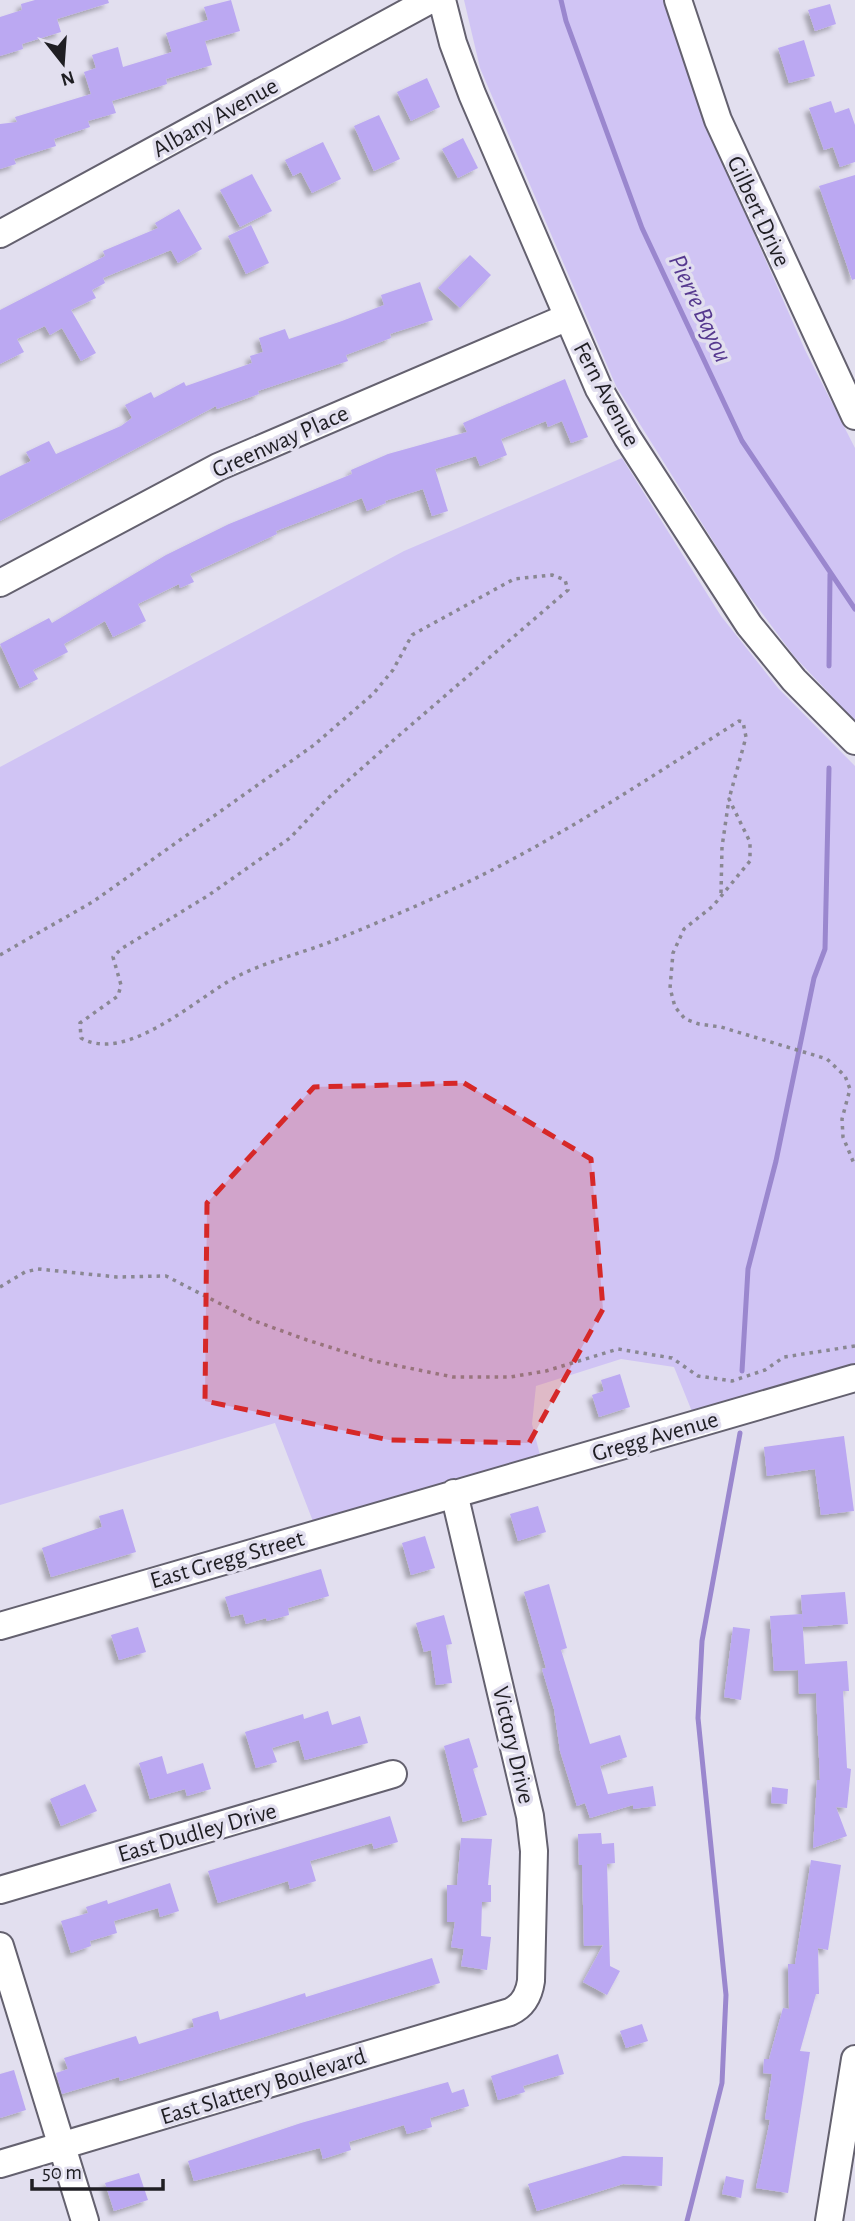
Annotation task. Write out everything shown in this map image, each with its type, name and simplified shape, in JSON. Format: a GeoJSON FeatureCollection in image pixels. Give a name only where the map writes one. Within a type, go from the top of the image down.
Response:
{"type":"FeatureCollection","features":[{"type":"Feature","properties":{"kind":"street","name":"Albany Avenue"},"geometry":{"type":"LineString","coordinates":[[0,234],[430,0]]}},
{"type":"Feature","properties":{"kind":"street","name":"Fern Avenue"},"geometry":{"type":"LineString","coordinates":[[442,0],[453,43],[472,94],[599,389],[627,438],[749,625],[794,680],[855,741]]}},
{"type":"Feature","properties":{"kind":"street","name":"Gilbert Drive"},"geometry":{"type":"LineString","coordinates":[[678,0],[718,120],[855,416]]}},
{"type":"Feature","properties":{"kind":"street","name":"Greenway Place"},"geometry":{"type":"LineString","coordinates":[[0,583],[218,467],[568,317]]}},
{"type":"Feature","properties":{"kind":"street","name":"Gregg Avenue"},"geometry":{"type":"LineString","coordinates":[[454,1493],[855,1378]]}},
{"type":"Feature","properties":{"kind":"street","name":"East Gregg Street"},"geometry":{"type":"LineString","coordinates":[[0,1626],[454,1493]]}},
{"type":"Feature","properties":{"kind":"street","name":"Victory Drive"},"geometry":{"type":"LineString","coordinates":[[454,1493],[533,1834],[531,1981],[529,1993],[523,2001]]}},
{"type":"Feature","properties":{"kind":"street","name":"East Dudley Drive"},"geometry":{"type":"LineString","coordinates":[[0,1890],[393,1774]]}},
{"type":"Feature","properties":{"kind":"street"},"geometry":{"type":"LineString","coordinates":[[0,1946],[85,2221]]}},
{"type":"Feature","properties":{"kind":"street","name":"East Slattery Boulevard"},"geometry":{"type":"LineString","coordinates":[[0,2164],[510,2012],[523,2001]]}},
{"type":"Feature","properties":{"kind":"street"},"geometry":{"type":"LineString","coordinates":[[829,2221],[855,2059]]}},
{"type":"Feature","properties":{"kind":"path"},"geometry":{"type":"LineString","coordinates":[[0,955],[94,901],[314,745],[373,694],[393,670],[412,635],[514,579],[552,575],[565,580],[568,590],[326,800],[290,838],[209,895],[121,949],[113,957],[121,985],[118,996],[80,1023],[81,1038],[91,1044],[111,1046],[157,1027],[237,977],[332,941],[465,883],[564,832],[738,721],[743,722],[746,737],[729,799],[722,847],[721,893]]}},
{"type":"Feature","properties":{"kind":"path"},"geometry":{"type":"LineString","coordinates":[[729,799],[750,842],[750,861],[713,906],[684,929],[673,953],[670,988],[675,1007],[685,1019],[699,1024],[721,1027],[827,1059],[845,1076],[850,1089],[842,1119],[843,1137],[855,1166]]}},
{"type":"Feature","properties":{"kind":"path"},"geometry":{"type":"LineString","coordinates":[[0,1287],[25,1272],[38,1269],[117,1277],[166,1276],[252,1320],[307,1340],[374,1361],[453,1377],[510,1377],[546,1371],[618,1349],[672,1358],[698,1376],[732,1381],[765,1370],[785,1357],[855,1346]]}},
{"type":"Feature","properties":{"kind":"highlighted area"},"geometry":{"type":"Polygon","coordinates":[[[464,1083],[591,1159],[603,1309],[529,1443],[389,1440],[205,1401],[207,1203],[314,1087],[464,1083]]]}},
{"type":"Feature","properties":{"kind":"shaded area"},"geometry":{"type":"Polygon","coordinates":[[[464,0],[666,0],[702,115],[805,350],[855,448],[855,721],[794,656],[740,584],[616,386],[480,68],[464,0]]]}},
{"type":"Feature","properties":{"kind":"shaded area"},"geometry":{"type":"Polygon","coordinates":[[[622,458],[721,616],[778,688],[855,766],[855,1366],[693,1414],[674,1367],[621,1359],[536,1386],[532,1424],[541,1459],[314,1524],[275,1423],[0,1505],[0,767],[404,551],[622,458]]]}},
{"type":"Feature","properties":{"kind":"building"},"geometry":{"type":"Polygon","coordinates":[[[35,0],[108,0],[109,3],[57,19],[61,32],[22,44],[23,49],[0,56],[0,17],[22,10],[21,4],[35,0]]]}},
{"type":"Feature","properties":{"kind":"building"},"geometry":{"type":"Polygon","coordinates":[[[231,0],[240,31],[205,41],[212,65],[166,79],[167,84],[112,101],[116,113],[88,121],[90,127],[54,139],[56,146],[14,159],[16,164],[0,169],[0,124],[17,122],[15,117],[91,94],[84,72],[96,68],[92,55],[118,47],[123,67],[172,52],[166,33],[208,20],[204,7],[231,0]]]}},
{"type":"Feature","properties":{"kind":"building"},"geometry":{"type":"Polygon","coordinates":[[[830,4],[836,24],[815,31],[808,10],[830,4]]]}},
{"type":"Feature","properties":{"kind":"building"},"geometry":{"type":"Polygon","coordinates":[[[804,40],[815,76],[789,83],[778,48],[804,40]]]}},
{"type":"Feature","properties":{"kind":"building"},"geometry":{"type":"Polygon","coordinates":[[[427,78],[440,107],[411,121],[397,92],[427,78]]]}},
{"type":"Feature","properties":{"kind":"building"},"geometry":{"type":"Polygon","coordinates":[[[831,101],[835,113],[849,108],[855,125],[855,162],[840,167],[833,147],[824,150],[809,108],[831,101]]]}},
{"type":"Feature","properties":{"kind":"building"},"geometry":{"type":"Polygon","coordinates":[[[379,115],[400,159],[374,171],[354,126],[379,115]]]}},
{"type":"Feature","properties":{"kind":"building"},"geometry":{"type":"Polygon","coordinates":[[[463,138],[478,168],[458,178],[442,149],[463,138]]]}},
{"type":"Feature","properties":{"kind":"building"},"geometry":{"type":"Polygon","coordinates":[[[323,142],[341,179],[312,193],[301,172],[293,176],[285,160],[323,142]]]}},
{"type":"Feature","properties":{"kind":"building"},"geometry":{"type":"Polygon","coordinates":[[[252,174],[272,211],[240,227],[220,190],[252,174]]]}},
{"type":"Feature","properties":{"kind":"building"},"geometry":{"type":"Polygon","coordinates":[[[855,175],[855,279],[852,280],[819,186],[855,175]]]}},
{"type":"Feature","properties":{"kind":"building"},"geometry":{"type":"Polygon","coordinates":[[[179,209],[202,249],[178,263],[171,250],[103,278],[105,283],[92,290],[96,298],[71,310],[96,353],[81,361],[62,328],[50,335],[45,326],[17,339],[24,352],[0,364],[0,310],[105,256],[103,251],[158,228],[155,223],[179,209]]]}},
{"type":"Feature","properties":{"kind":"building"},"geometry":{"type":"Polygon","coordinates":[[[251,225],[269,263],[246,274],[228,236],[251,225]]]}},
{"type":"Feature","properties":{"kind":"building"},"geometry":{"type":"Polygon","coordinates":[[[470,255],[491,275],[460,308],[438,288],[470,255]]]}},
{"type":"Feature","properties":{"kind":"building"},"geometry":{"type":"Polygon","coordinates":[[[420,282],[433,320],[390,334],[391,338],[346,355],[348,361],[258,391],[259,394],[217,409],[216,406],[0,521],[0,476],[31,461],[26,452],[49,441],[56,454],[121,426],[132,418],[125,405],[151,392],[154,398],[184,382],[186,386],[252,363],[250,356],[263,352],[259,338],[285,329],[289,339],[342,321],[384,305],[381,295],[420,282]]]}},
{"type":"Feature","properties":{"kind":"building"},"geometry":{"type":"Polygon","coordinates":[[[565,379],[588,437],[571,443],[562,421],[548,427],[546,421],[501,439],[507,455],[480,466],[476,456],[435,469],[448,511],[432,516],[423,489],[385,501],[386,503],[367,511],[362,498],[276,531],[277,534],[190,574],[194,582],[180,588],[179,584],[138,604],[146,621],[113,637],[105,621],[64,644],[68,652],[33,670],[38,679],[20,688],[0,644],[49,618],[52,623],[166,555],[229,524],[352,474],[351,470],[388,454],[467,432],[463,423],[565,379]]]}},
{"type":"Feature","properties":{"kind":"building"},"geometry":{"type":"Polygon","coordinates":[[[620,1374],[630,1407],[599,1417],[592,1395],[604,1391],[601,1380],[620,1374]]]}},
{"type":"Feature","properties":{"kind":"building"},"geometry":{"type":"Polygon","coordinates":[[[844,1436],[854,1511],[821,1515],[815,1469],[767,1476],[764,1447],[844,1436]]]}},
{"type":"Feature","properties":{"kind":"building"},"geometry":{"type":"Polygon","coordinates":[[[538,1506],[546,1532],[518,1541],[510,1514],[538,1506]]]}},
{"type":"Feature","properties":{"kind":"building"},"geometry":{"type":"Polygon","coordinates":[[[123,1509],[136,1552],[51,1577],[42,1548],[102,1527],[99,1516],[123,1509]]]}},
{"type":"Feature","properties":{"kind":"building"},"geometry":{"type":"Polygon","coordinates":[[[425,1536],[435,1568],[411,1575],[402,1543],[425,1536]]]}},
{"type":"Feature","properties":{"kind":"building"},"geometry":{"type":"Polygon","coordinates":[[[321,1569],[329,1596],[288,1608],[289,1615],[267,1621],[266,1618],[246,1624],[243,1614],[231,1617],[225,1597],[321,1569]]]}},
{"type":"Feature","properties":{"kind":"building"},"geometry":{"type":"Polygon","coordinates":[[[549,1584],[567,1648],[561,1650],[590,1744],[620,1735],[627,1757],[600,1766],[608,1794],[653,1786],[656,1806],[633,1809],[633,1805],[590,1818],[585,1803],[577,1806],[560,1751],[554,1709],[542,1669],[546,1668],[524,1592],[549,1584]]]}},
{"type":"Feature","properties":{"kind":"building"},"geometry":{"type":"Polygon","coordinates":[[[845,1592],[848,1624],[803,1627],[801,1595],[845,1592]]]}},
{"type":"Feature","properties":{"kind":"building"},"geometry":{"type":"Polygon","coordinates":[[[802,1614],[805,1664],[847,1661],[849,1691],[843,1691],[847,1768],[851,1769],[847,1808],[836,1807],[847,1836],[813,1848],[817,1780],[820,1780],[816,1693],[799,1694],[798,1670],[774,1671],[770,1616],[802,1614]]]}},
{"type":"Feature","properties":{"kind":"building"},"geometry":{"type":"Polygon","coordinates":[[[444,1615],[452,1644],[446,1645],[452,1683],[436,1685],[431,1650],[424,1652],[416,1623],[444,1615]]]}},
{"type":"Feature","properties":{"kind":"building"},"geometry":{"type":"Polygon","coordinates":[[[138,1627],[146,1652],[119,1660],[111,1635],[138,1627]]]}},
{"type":"Feature","properties":{"kind":"building"},"geometry":{"type":"Polygon","coordinates":[[[733,1627],[750,1629],[741,1700],[724,1697],[733,1627]]]}},
{"type":"Feature","properties":{"kind":"building"},"geometry":{"type":"Polygon","coordinates":[[[328,1711],[332,1725],[360,1716],[368,1743],[305,1760],[299,1740],[272,1748],[277,1762],[256,1768],[245,1732],[303,1714],[304,1719],[328,1711]]]}},
{"type":"Feature","properties":{"kind":"building"},"geometry":{"type":"Polygon","coordinates":[[[469,1738],[478,1767],[473,1769],[487,1815],[463,1822],[444,1746],[469,1738]]]}},
{"type":"Feature","properties":{"kind":"building"},"geometry":{"type":"Polygon","coordinates":[[[162,1756],[167,1774],[203,1763],[211,1789],[187,1796],[185,1789],[150,1799],[139,1763],[162,1756]]]}},
{"type":"Feature","properties":{"kind":"building"},"geometry":{"type":"Polygon","coordinates":[[[85,1784],[97,1811],[61,1826],[50,1799],[85,1784]]]}},
{"type":"Feature","properties":{"kind":"building"},"geometry":{"type":"Polygon","coordinates":[[[772,1787],[788,1789],[787,1804],[771,1803],[772,1787]]]}},
{"type":"Feature","properties":{"kind":"building"},"geometry":{"type":"Polygon","coordinates":[[[390,1816],[398,1842],[374,1849],[372,1843],[310,1861],[316,1881],[290,1889],[288,1881],[218,1903],[208,1871],[390,1816]]]}},
{"type":"Feature","properties":{"kind":"building"},"geometry":{"type":"Polygon","coordinates":[[[601,1833],[602,1844],[614,1843],[615,1863],[607,1864],[610,1966],[620,1971],[607,1995],[583,1982],[603,1945],[584,1946],[582,1865],[579,1865],[578,1834],[601,1833]]]}},
{"type":"Feature","properties":{"kind":"building"},"geometry":{"type":"Polygon","coordinates":[[[461,1838],[492,1839],[488,1885],[491,1885],[491,1902],[482,1902],[481,1936],[491,1937],[487,1970],[461,1966],[464,1949],[451,1947],[455,1922],[447,1922],[447,1885],[457,1885],[461,1838]]]}},
{"type":"Feature","properties":{"kind":"building"},"geometry":{"type":"Polygon","coordinates":[[[811,1860],[841,1865],[828,1950],[818,1948],[819,1994],[816,1994],[800,2051],[810,2052],[788,2193],[756,2188],[770,2120],[765,2119],[772,2074],[763,2073],[764,2059],[769,2059],[783,2008],[789,2009],[788,1964],[795,1964],[811,1860]]]}},
{"type":"Feature","properties":{"kind":"building"},"geometry":{"type":"Polygon","coordinates":[[[170,1883],[179,1911],[160,1917],[158,1908],[114,1921],[117,1933],[90,1941],[91,1946],[71,1953],[61,1921],[88,1913],[86,1907],[107,1900],[108,1904],[170,1883]]]}},
{"type":"Feature","properties":{"kind":"building"},"geometry":{"type":"Polygon","coordinates":[[[432,1958],[440,1983],[120,2081],[119,2077],[62,2094],[56,2073],[68,2069],[64,2058],[136,2036],[139,2044],[194,2027],[192,2019],[218,2011],[220,2020],[432,1958]]]}},
{"type":"Feature","properties":{"kind":"building"},"geometry":{"type":"Polygon","coordinates":[[[642,2024],[648,2041],[626,2048],[620,2031],[642,2024]]]}},
{"type":"Feature","properties":{"kind":"building"},"geometry":{"type":"Polygon","coordinates":[[[558,2054],[564,2074],[523,2086],[525,2092],[498,2100],[491,2076],[558,2054]]]}},
{"type":"Feature","properties":{"kind":"building"},"geometry":{"type":"Polygon","coordinates":[[[14,2070],[26,2110],[0,2118],[0,2074],[14,2070]]]}},
{"type":"Feature","properties":{"kind":"building"},"geometry":{"type":"Polygon","coordinates":[[[448,2082],[452,2093],[464,2089],[469,2106],[430,2118],[432,2127],[407,2134],[404,2125],[349,2142],[351,2150],[323,2159],[320,2148],[194,2181],[188,2161],[301,2123],[448,2082]]]}},
{"type":"Feature","properties":{"kind":"building"},"geometry":{"type":"Polygon","coordinates":[[[623,2156],[663,2157],[662,2186],[623,2184],[537,2211],[528,2184],[623,2156]]]}},
{"type":"Feature","properties":{"kind":"building"},"geometry":{"type":"Polygon","coordinates":[[[139,2173],[148,2200],[114,2211],[105,2183],[139,2173]]]}},
{"type":"Feature","properties":{"kind":"building"},"geometry":{"type":"Polygon","coordinates":[[[726,2176],[744,2180],[741,2198],[722,2194],[726,2176]]]}},
{"type":"Feature","properties":{"kind":"waterway","name":"Pierre Bayou"},"geometry":{"type":"LineString","coordinates":[[561,0],[566,21],[642,228],[742,441],[855,609]]}},
{"type":"Feature","properties":{"kind":"waterway"},"geometry":{"type":"LineString","coordinates":[[829,666],[830,574]]}},
{"type":"Feature","properties":{"kind":"waterway"},"geometry":{"type":"LineString","coordinates":[[742,1371],[748,1269],[776,1161],[814,978],[825,949],[829,768]]}},
{"type":"Feature","properties":{"kind":"waterway"},"geometry":{"type":"LineString","coordinates":[[687,2221],[722,2083],[726,1995],[698,1718],[702,1641],[740,1433]]}}]}
